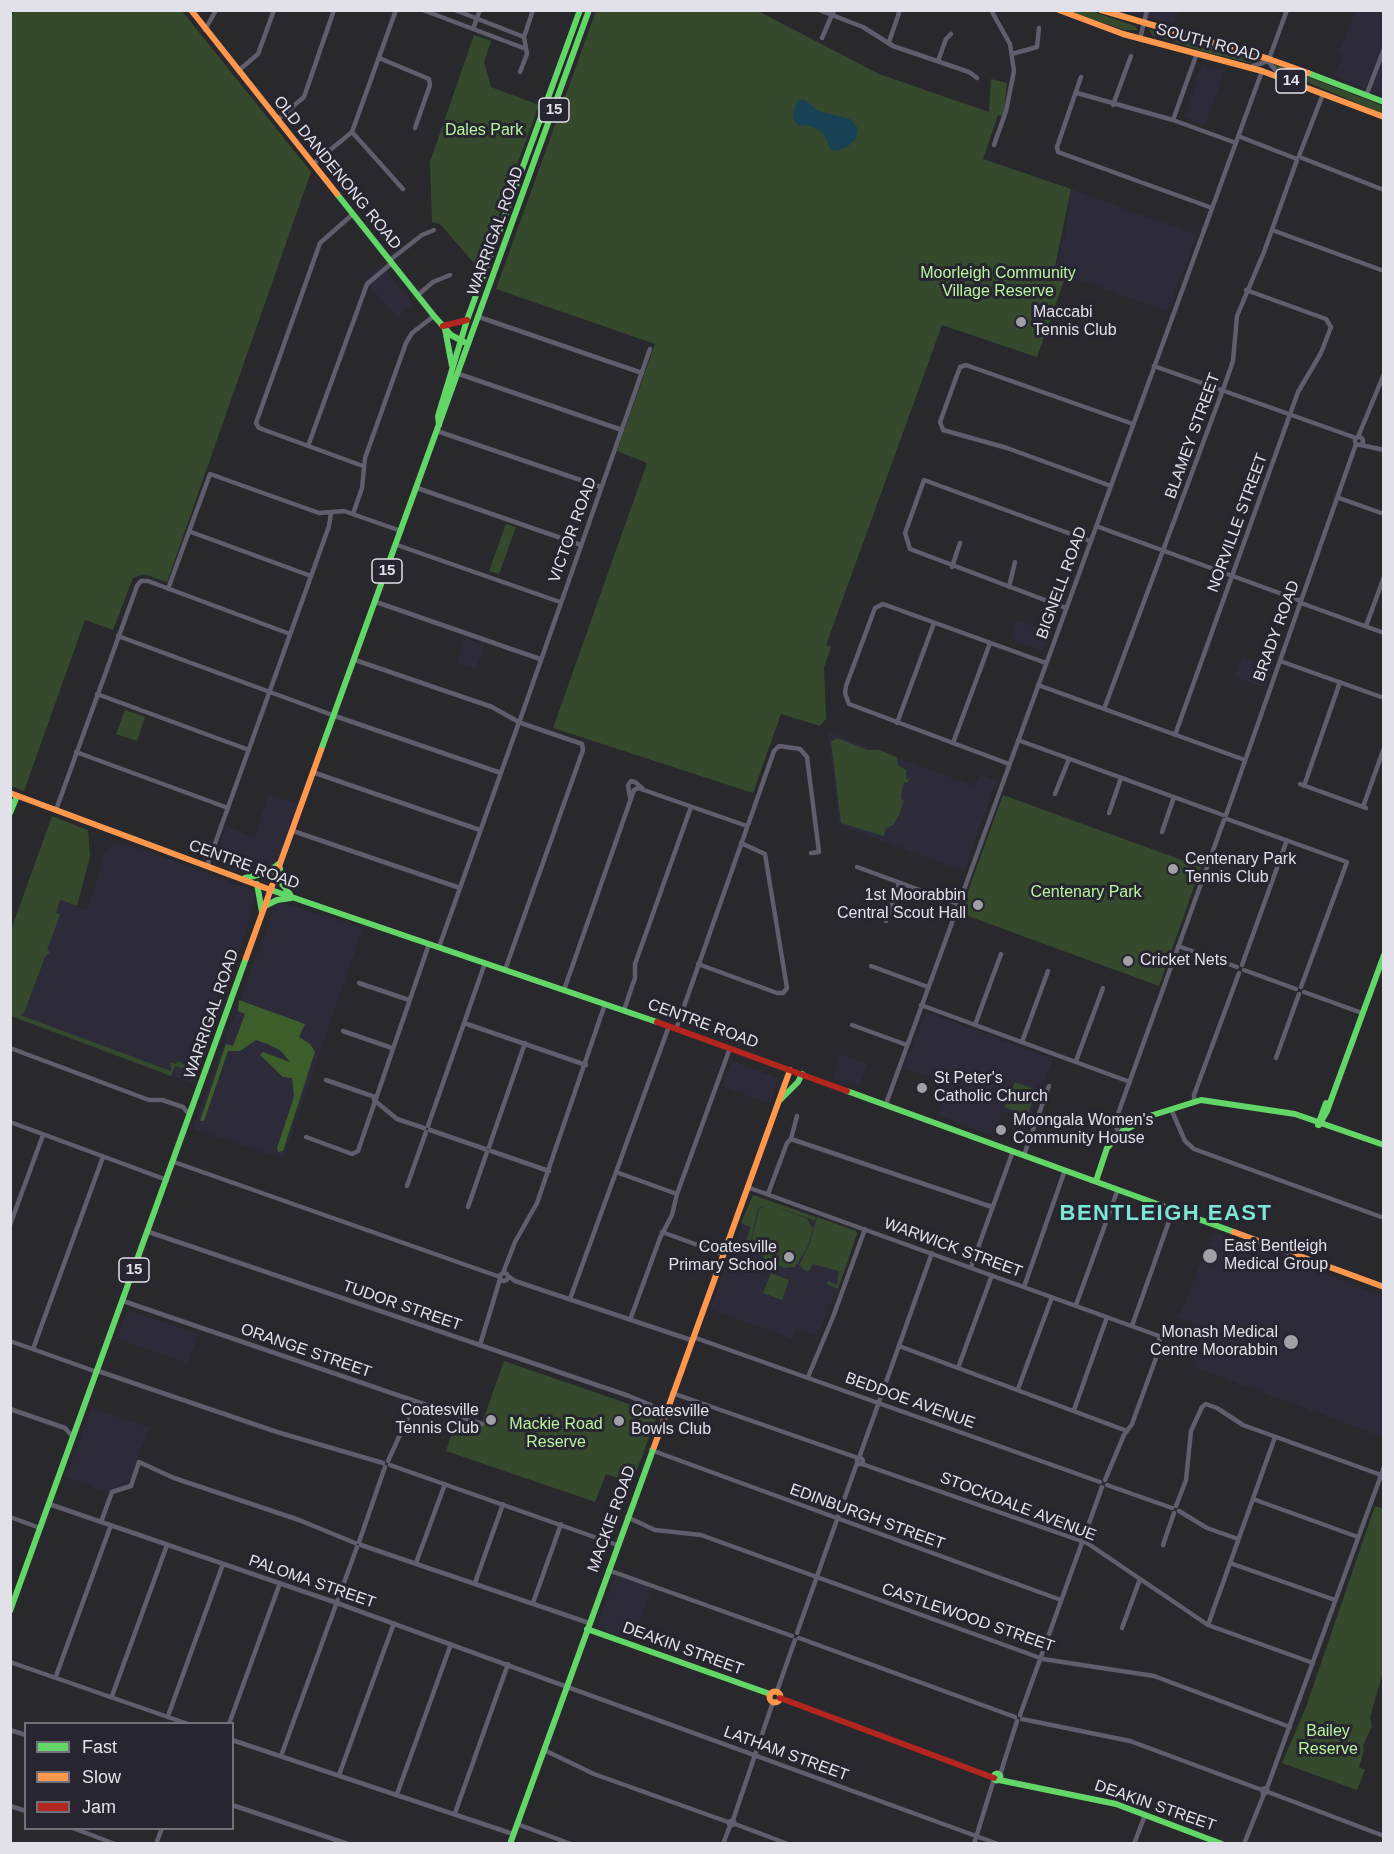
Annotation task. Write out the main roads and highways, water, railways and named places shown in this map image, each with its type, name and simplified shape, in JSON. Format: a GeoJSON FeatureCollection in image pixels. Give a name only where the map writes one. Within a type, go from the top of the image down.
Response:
{"type":"FeatureCollection","features":[{"type":"Feature","properties":{"kind":"main road","name":"OLD DANDENONG ROAD"},"geometry":{"type":"LineString","coordinates":[[191,10],[434,316],[460,340],[470,344]]}},
{"type":"Feature","properties":{"kind":"main road","name":"WARRIGAL ROAD"},"geometry":{"type":"LineString","coordinates":[[438,428],[438,416],[460,340],[580,10]]}},
{"type":"Feature","properties":{"kind":"main road","name":"WARRIGAL ROAD"},"geometry":{"type":"LineString","coordinates":[[10,1611],[315,773],[589,10]]}},
{"type":"Feature","properties":{"kind":"main road","name":"SOUTH ROAD"},"geometry":{"type":"LineString","coordinates":[[1059,10],[1140,39],[1250,67],[1383,117]]}},
{"type":"Feature","properties":{"kind":"main road","name":"SOUTH ROAD"},"geometry":{"type":"LineString","coordinates":[[1101,10],[1269,60],[1383,102]]}},
{"type":"Feature","properties":{"kind":"main road"},"geometry":{"type":"LineString","coordinates":[[452,368],[444,327],[467,320]]}},
{"type":"Feature","properties":{"kind":"main road"},"geometry":{"type":"LineString","coordinates":[[10,813],[14,795]]}},
{"type":"Feature","properties":{"kind":"main road","name":"CENTRE ROAD"},"geometry":{"type":"LineString","coordinates":[[14,795],[271,890],[673,1027],[1383,1287]]}},
{"type":"Feature","properties":{"kind":"main road"},"geometry":{"type":"LineString","coordinates":[[242,879],[262,875],[280,865],[282,884],[295,898]]}},
{"type":"Feature","properties":{"kind":"main road"},"geometry":{"type":"LineString","coordinates":[[257,884],[262,915]]}},
{"type":"Feature","properties":{"kind":"main road"},"geometry":{"type":"LineString","coordinates":[[265,906],[277,900],[295,898]]}},
{"type":"Feature","properties":{"kind":"main road"},"geometry":{"type":"LineString","coordinates":[[1320,1124],[1383,955]]}},
{"type":"Feature","properties":{"kind":"main road","name":"MACKIE ROAD"},"geometry":{"type":"LineString","coordinates":[[510,1844],[790,1070]]}},
{"type":"Feature","properties":{"kind":"main road","name":"MACKIE ROAD"},"geometry":{"type":"LineString","coordinates":[[778,1103],[798,1082],[802,1074]]}},
{"type":"Feature","properties":{"kind":"main road"},"geometry":{"type":"LineString","coordinates":[[1096,1181],[1107,1148],[1123,1134],[1144,1122],[1195,1102],[1210,1100],[1287,1112],[1383,1147]]}},
{"type":"Feature","properties":{"kind":"main road","name":"DEAKIN STREET"},"geometry":{"type":"LineString","coordinates":[[588,1626],[984,1773],[1105,1801],[1203,1840],[1222,1844]]}},
{"type":"Feature","properties":{"kind":"main road"},"geometry":{"type":"LineString","coordinates":[[773,1702],[775,1695]]}},
{"type":"Feature","properties":{"kind":"water"},"geometry":{"type":"Polygon","coordinates":[[[798,100],[805,100],[818,111],[850,119],[858,128],[856,139],[847,147],[836,151],[831,150],[823,133],[811,126],[798,125],[793,119],[794,108],[798,100]]]}},
{"type":"Feature","properties":{"kind":"place","name":"Maccabi Tennis Club"},"geometry":{"type":"Point","coordinates":[1021,322]}},
{"type":"Feature","properties":{"kind":"place","name":"Centenary Park Tennis Club"},"geometry":{"type":"Point","coordinates":[1173,869]}},
{"type":"Feature","properties":{"kind":"place","name":"1st Moorabbin Central Scout Hall"},"geometry":{"type":"Point","coordinates":[978,905]}},
{"type":"Feature","properties":{"kind":"place","name":"Cricket Nets"},"geometry":{"type":"Point","coordinates":[1128,961]}},
{"type":"Feature","properties":{"kind":"place","name":"St Peter's Catholic Church"},"geometry":{"type":"Point","coordinates":[922,1088]}},
{"type":"Feature","properties":{"kind":"place","name":"Moongala Women's Community House"},"geometry":{"type":"Point","coordinates":[1001,1130]}},
{"type":"Feature","properties":{"kind":"place","name":"East Bentleigh Medical Group"},"geometry":{"type":"Point","coordinates":[1210,1256]}},
{"type":"Feature","properties":{"kind":"place","name":"Coatesville Primary School"},"geometry":{"type":"Point","coordinates":[789,1257]}},
{"type":"Feature","properties":{"kind":"place","name":"Monash Medical Centre Moorabbin"},"geometry":{"type":"Point","coordinates":[1291,1342]}},
{"type":"Feature","properties":{"kind":"place","name":"Coatesville Tennis Club"},"geometry":{"type":"Point","coordinates":[491,1420]}},
{"type":"Feature","properties":{"kind":"place","name":"Coatesville Bowls Club"},"geometry":{"type":"Point","coordinates":[619,1421]}},
{"type":"Feature","properties":{"kind":"district","name":"BENTLEIGH EAST"},"geometry":{"type":"Point","coordinates":[1166,1214]}},
{"type":"Feature","properties":{"kind":"park label","name":"Dales Park"},"geometry":{"type":"Point","coordinates":[484,131]}},
{"type":"Feature","properties":{"kind":"park label","name":"Moorleigh Community Village Reserve"},"geometry":{"type":"Point","coordinates":[998,283]}},
{"type":"Feature","properties":{"kind":"park label","name":"Centenary Park"},"geometry":{"type":"Point","coordinates":[1086,893]}},
{"type":"Feature","properties":{"kind":"park label","name":"Mackie Road Reserve"},"geometry":{"type":"Point","coordinates":[556,1434]}},
{"type":"Feature","properties":{"kind":"park label","name":"Bailey Reserve"},"geometry":{"type":"Point","coordinates":[1328,1741]}}]}
